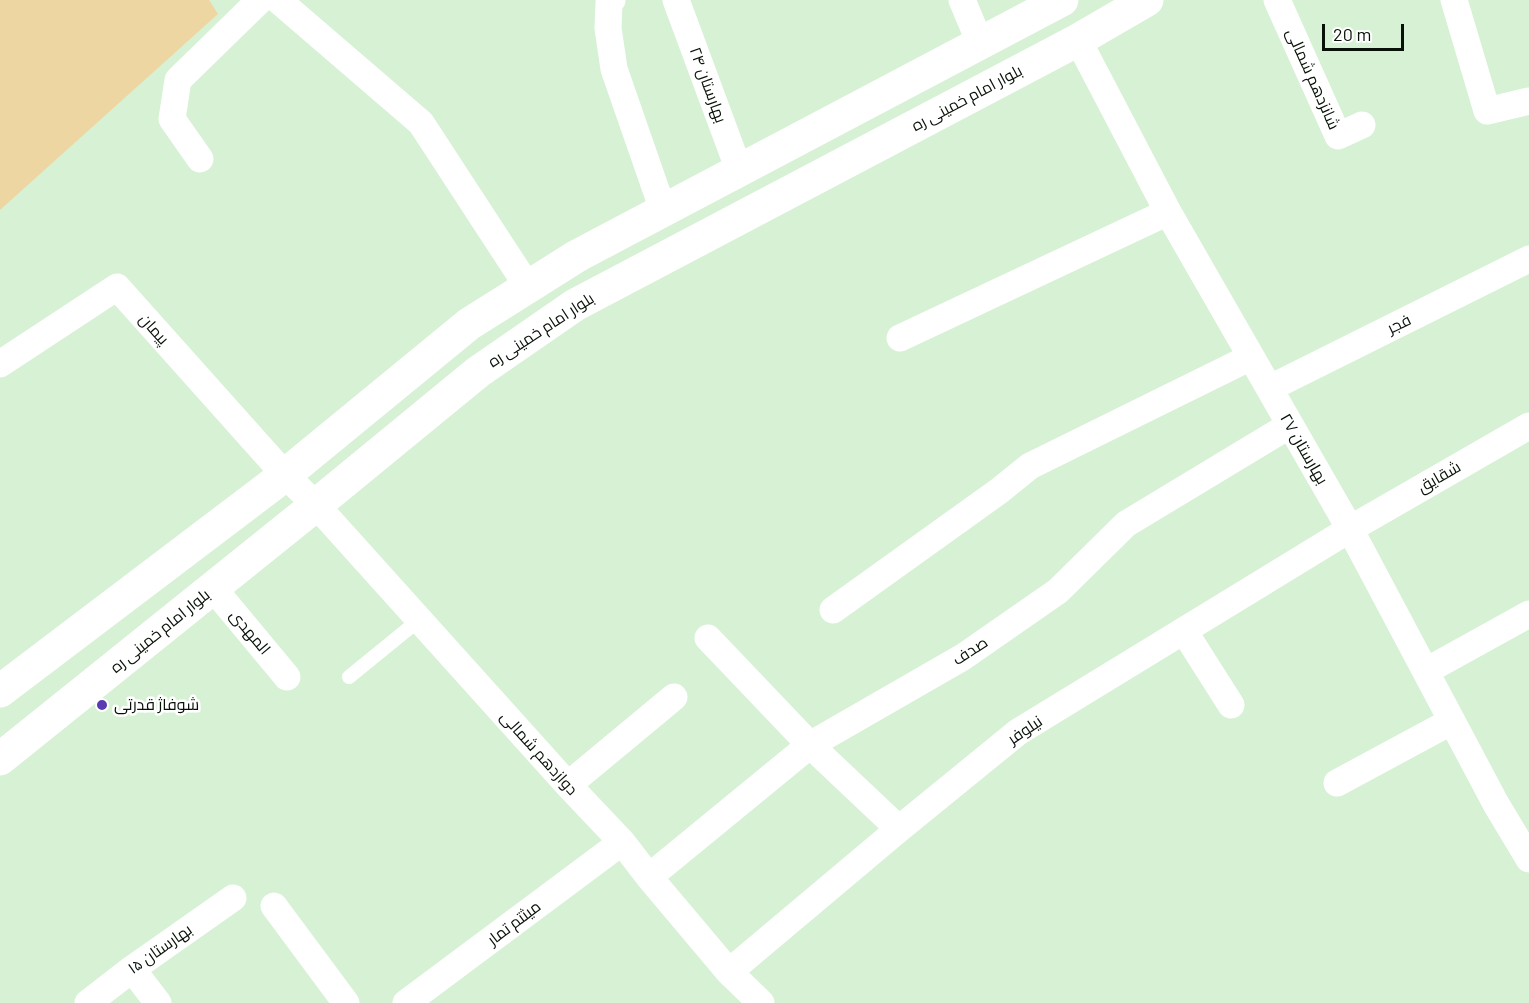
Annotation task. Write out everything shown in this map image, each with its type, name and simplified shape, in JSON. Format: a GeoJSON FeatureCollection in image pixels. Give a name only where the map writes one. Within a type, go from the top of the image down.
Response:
{"type":"FeatureCollection","features":[{"type":"Feature","properties":{"kind":"main road"},"geometry":{"type":"LineString","coordinates":[[0,691],[285,475],[468,324],[577,256],[1062,0]]}},
{"type":"Feature","properties":{"kind":"main road","name":"بلوار امام خمینی ره"},"geometry":{"type":"LineString","coordinates":[[0,759],[478,372],[575,305],[1078,40],[1147,0]]}},
{"type":"Feature","properties":{"kind":"street"},"geometry":{"type":"LineString","coordinates":[[200,159],[172,119],[178,80],[260,0]]}},
{"type":"Feature","properties":{"kind":"street"},"geometry":{"type":"LineString","coordinates":[[278,0],[422,123],[528,286]]}},
{"type":"Feature","properties":{"kind":"street"},"geometry":{"type":"LineString","coordinates":[[612,0],[609,3],[608,28],[614,69],[663,210]]}},
{"type":"Feature","properties":{"kind":"street","name":"بهارستان ۲۴"},"geometry":{"type":"LineString","coordinates":[[676,0],[739,170]]}},
{"type":"Feature","properties":{"kind":"street"},"geometry":{"type":"LineString","coordinates":[[962,0],[980,43]]}},
{"type":"Feature","properties":{"kind":"street","name":"شانزدهم شمالی"},"geometry":{"type":"LineString","coordinates":[[1277,0],[1338,136],[1362,125]]}},
{"type":"Feature","properties":{"kind":"street"},"geometry":{"type":"LineString","coordinates":[[1454,0],[1487,111],[1529,101]]}},
{"type":"Feature","properties":{"kind":"street","name":"بهارستان ۲۷"},"geometry":{"type":"LineString","coordinates":[[1078,40],[1168,212],[1350,529],[1496,804],[1529,859]]}},
{"type":"Feature","properties":{"kind":"street"},"geometry":{"type":"LineString","coordinates":[[900,338],[1168,212]]}},
{"type":"Feature","properties":{"kind":"street","name":"فجر"},"geometry":{"type":"LineString","coordinates":[[1270,388],[1529,259]]}},
{"type":"Feature","properties":{"kind":"street","name":"پیمان"},"geometry":{"type":"LineString","coordinates":[[0,364],[117,287],[285,475]]}},
{"type":"Feature","properties":{"kind":"street"},"geometry":{"type":"LineString","coordinates":[[833,610],[1030,466],[1251,357]]}},
{"type":"Feature","properties":{"kind":"street","name":"صدف"},"geometry":{"type":"LineString","coordinates":[[649,877],[810,745],[963,657],[1058,591],[1126,524],[1290,425]]}},
{"type":"Feature","properties":{"kind":"street","name":"شقایق"},"geometry":{"type":"LineString","coordinates":[[1350,529],[1529,426]]}},
{"type":"Feature","properties":{"kind":"street","name":"دوازدهم شمالی"},"geometry":{"type":"LineString","coordinates":[[285,475],[316,505],[622,842],[729,972],[761,1003]]}},
{"type":"Feature","properties":{"kind":"street","name":"نیلوفر"},"geometry":{"type":"LineString","coordinates":[[729,972],[1018,732],[1350,529]]}},
{"type":"Feature","properties":{"kind":"street","name":"المهدی"},"geometry":{"type":"LineString","coordinates":[[213,588],[287,677]]}},
{"type":"Feature","properties":{"kind":"street"},"geometry":{"type":"LineString","coordinates":[[1426,671],[1529,614]]}},
{"type":"Feature","properties":{"kind":"street"},"geometry":{"type":"LineString","coordinates":[[1184,631],[1231,705]]}},
{"type":"Feature","properties":{"kind":"street"},"geometry":{"type":"LineString","coordinates":[[708,638],[810,745],[899,829]]}},
{"type":"Feature","properties":{"kind":"street"},"geometry":{"type":"LineString","coordinates":[[568,785],[674,697]]}},
{"type":"Feature","properties":{"kind":"street"},"geometry":{"type":"LineString","coordinates":[[1337,783],[1452,721]]}},
{"type":"Feature","properties":{"kind":"street","name":"میثتم تمار"},"geometry":{"type":"LineString","coordinates":[[406,1003],[622,842]]}},
{"type":"Feature","properties":{"kind":"street","name":"بهارستان ۱۵"},"geometry":{"type":"LineString","coordinates":[[88,1003],[233,898]]}},
{"type":"Feature","properties":{"kind":"street"},"geometry":{"type":"LineString","coordinates":[[274,906],[346,1003]]}},
{"type":"Feature","properties":{"kind":"street"},"geometry":{"type":"LineString","coordinates":[[132,969],[158,1003]]}},
{"type":"Feature","properties":{"kind":"lane"},"geometry":{"type":"LineString","coordinates":[[349,677],[419,620]]}},
{"type":"Feature","properties":{"kind":"shaded area"},"geometry":{"type":"Polygon","coordinates":[[[0,0],[209,0],[218,14],[0,210],[0,0]]]}},
{"type":"Feature","properties":{"kind":"place","name":"شوفاژ قدرتی"},"geometry":{"type":"Point","coordinates":[102,705]}}]}
